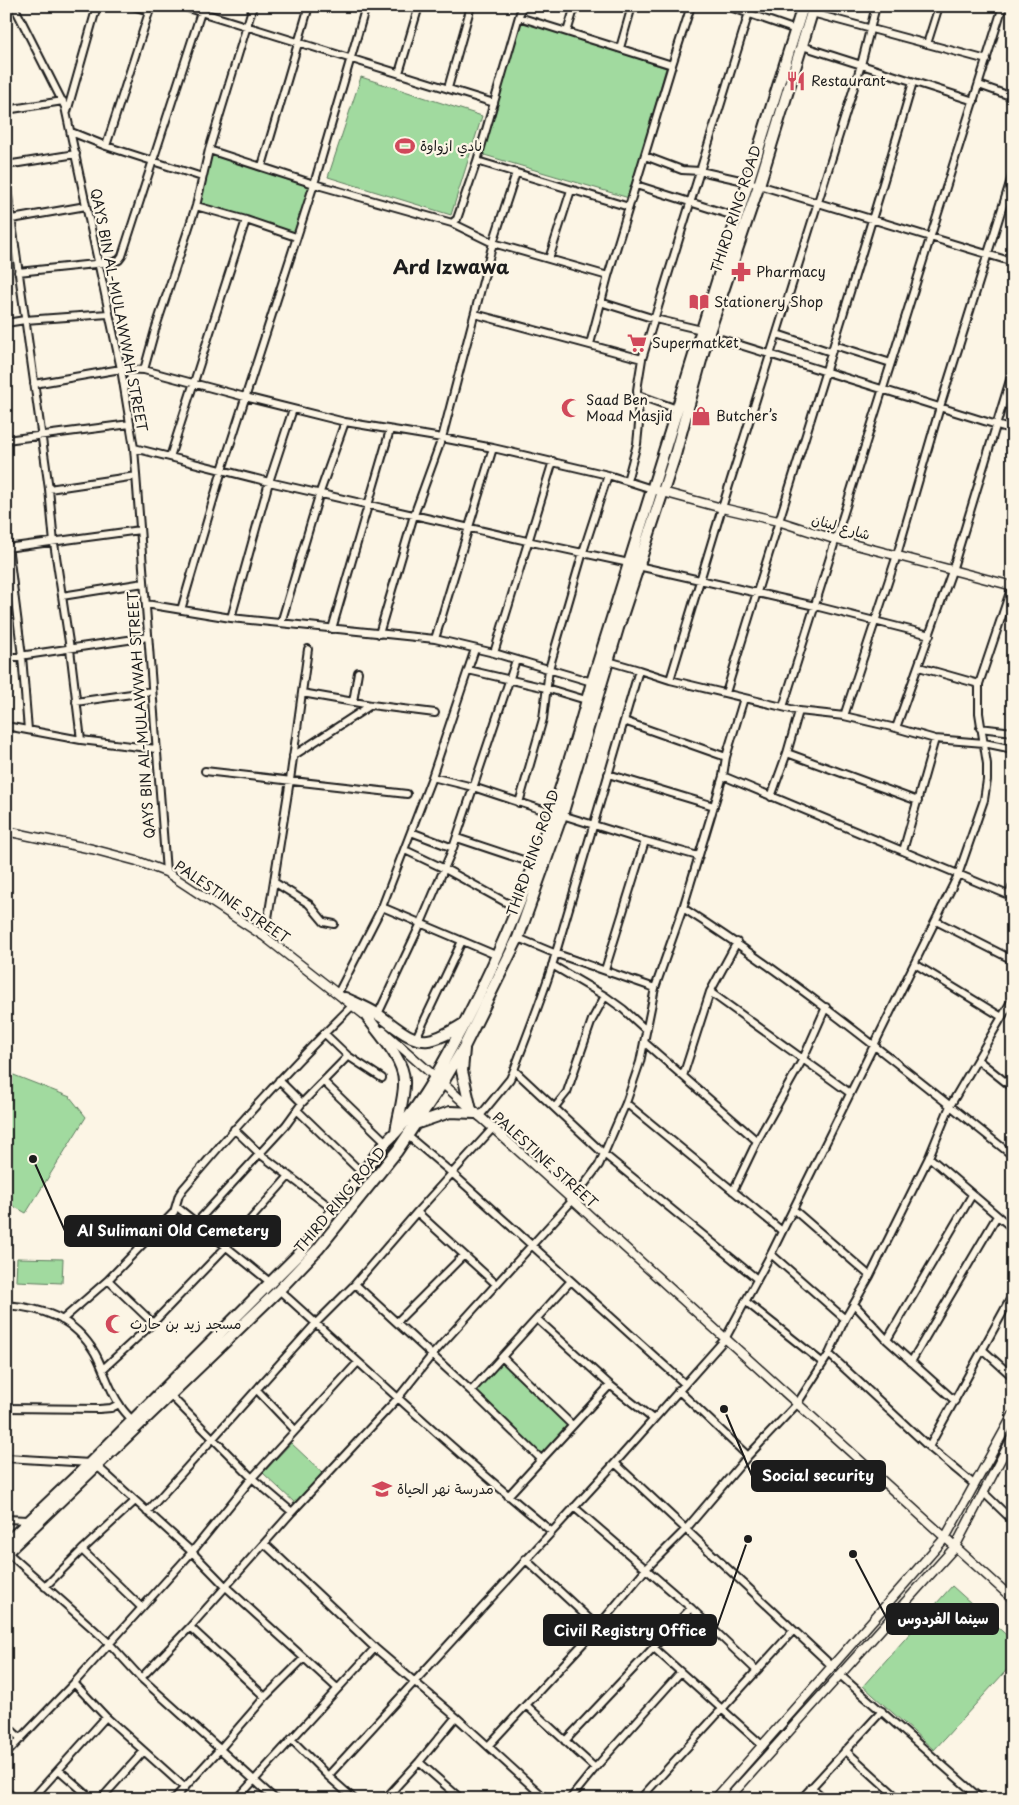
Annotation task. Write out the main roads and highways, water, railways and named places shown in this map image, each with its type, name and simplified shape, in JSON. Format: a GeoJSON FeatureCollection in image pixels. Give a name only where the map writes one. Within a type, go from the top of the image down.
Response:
{"type":"FeatureCollection","features":[{"type":"Feature","properties":{"kind":"highway","name":"THIRD RING ROAD"},"geometry":{"type":"LineString","coordinates":[[657,490],[675,455],[705,332],[737,217],[754,183],[796,30],[810,8]]}},
{"type":"Feature","properties":{"kind":"highway","name":"THIRD RING ROAD"},"geometry":{"type":"LineString","coordinates":[[7,1549],[94,1464],[132,1420],[302,1251],[386,1142],[396,1133],[464,1047],[518,938],[542,876],[586,700],[657,490],[677,409],[802,46],[810,8]]}},
{"type":"Feature","properties":{"kind":"highway","name":"THIRD RING ROAD"},"geometry":{"type":"LineString","coordinates":[[7,1549],[28,1520],[94,1464],[170,1395],[318,1250],[408,1136],[439,1080],[464,1023],[498,956],[557,814],[608,661],[633,564]]}},
{"type":"Feature","properties":{"kind":"highway"},"geometry":{"type":"LineString","coordinates":[[345,998],[373,1016],[416,1038],[430,1040],[442,1036],[464,1023]]}},
{"type":"Feature","properties":{"kind":"highway"},"geometry":{"type":"LineString","coordinates":[[373,1016],[401,1068],[404,1081],[396,1133]]}},
{"type":"Feature","properties":{"kind":"highway"},"geometry":{"type":"LineString","coordinates":[[415,1124],[450,1112],[475,1113],[462,1071],[464,1047]]}},
{"type":"Feature","properties":{"kind":"place","name":"Restaurant"},"geometry":{"type":"Point","coordinates":[796,81]}},
{"type":"Feature","properties":{"kind":"place","name":"نادي ازواوة"},"geometry":{"type":"Point","coordinates":[405,146]}},
{"type":"Feature","properties":{"kind":"place","name":"Pharmacy"},"geometry":{"type":"Point","coordinates":[741,272]}},
{"type":"Feature","properties":{"kind":"place","name":"Stationery Shop"},"geometry":{"type":"Point","coordinates":[699,302]}},
{"type":"Feature","properties":{"kind":"place","name":"Supermatket"},"geometry":{"type":"Point","coordinates":[637,343]}},
{"type":"Feature","properties":{"kind":"place","name":"Saad Ben Moad Masjid"},"geometry":{"type":"Point","coordinates":[571,408]}},
{"type":"Feature","properties":{"kind":"place","name":"Butcher’s"},"geometry":{"type":"Point","coordinates":[701,416]}},
{"type":"Feature","properties":{"kind":"place","name":"Al Sulimani Old Cemetery"},"geometry":{"type":"Point","coordinates":[33,1159]}},
{"type":"Feature","properties":{"kind":"place","name":"مسجد زيد بن حارث"},"geometry":{"type":"Point","coordinates":[115,1324]}},
{"type":"Feature","properties":{"kind":"place","name":"Social security"},"geometry":{"type":"Point","coordinates":[724,1409]}},
{"type":"Feature","properties":{"kind":"place","name":"مدرسة نهر الحياة"},"geometry":{"type":"Point","coordinates":[382,1489]}},
{"type":"Feature","properties":{"kind":"place","name":"Civil Registry Office"},"geometry":{"type":"Point","coordinates":[748,1539]}},
{"type":"Feature","properties":{"kind":"place","name":"سينما الفردوس"},"geometry":{"type":"Point","coordinates":[853,1554]}},
{"type":"Feature","properties":{"kind":"district","name":"Ard Izwawa"},"geometry":{"type":"Point","coordinates":[451,267]}}]}
